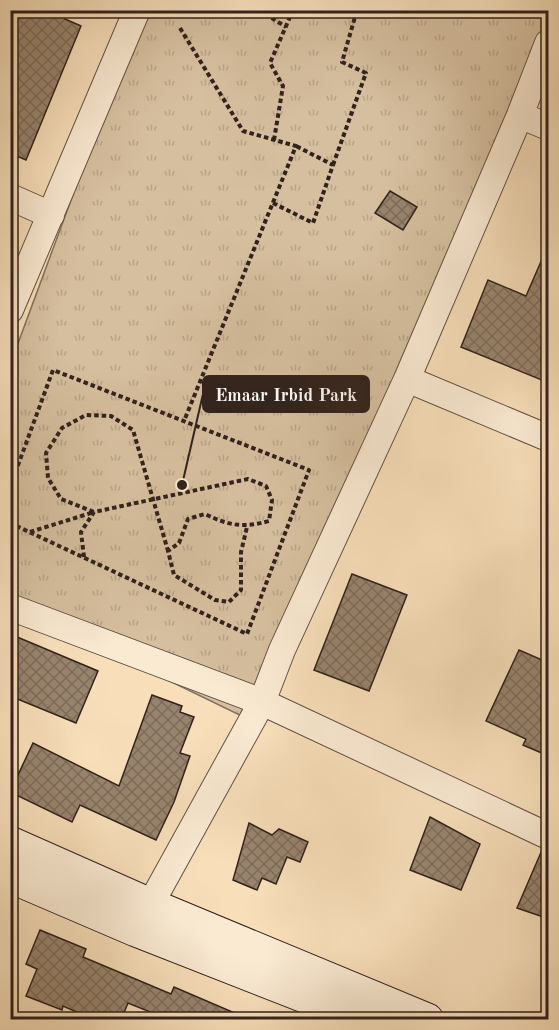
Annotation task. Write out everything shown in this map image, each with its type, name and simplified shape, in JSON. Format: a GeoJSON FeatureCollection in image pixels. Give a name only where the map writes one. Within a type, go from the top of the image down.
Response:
{"type":"FeatureCollection","features":[{"type":"Feature","properties":{"kind":"street"},"geometry":{"type":"LineString","coordinates":[[10,310],[137,10]]}},
{"type":"Feature","properties":{"kind":"street"},"geometry":{"type":"LineString","coordinates":[[150,905],[262,702],[282,650],[407,379],[549,43]]}},
{"type":"Feature","properties":{"kind":"street"},"geometry":{"type":"LineString","coordinates":[[520,115],[549,127]]}},
{"type":"Feature","properties":{"kind":"street"},"geometry":{"type":"LineString","coordinates":[[10,197],[51,215]]}},
{"type":"Feature","properties":{"kind":"street"},"geometry":{"type":"LineString","coordinates":[[407,379],[549,438]]}},
{"type":"Feature","properties":{"kind":"street"},"geometry":{"type":"LineString","coordinates":[[10,606],[262,702],[549,836]]}},
{"type":"Feature","properties":{"kind":"street"},"geometry":{"type":"LineString","coordinates":[[10,843],[412,1017]]}},
{"type":"Feature","properties":{"kind":"street"},"geometry":{"type":"LineString","coordinates":[[10,876],[136,930],[366,1020]]}},
{"type":"Feature","properties":{"kind":"path"},"geometry":{"type":"LineString","coordinates":[[259,10],[286,27]]}},
{"type":"Feature","properties":{"kind":"path"},"geometry":{"type":"LineString","coordinates":[[274,140],[283,86],[270,63],[293,10]]}},
{"type":"Feature","properties":{"kind":"path"},"geometry":{"type":"LineString","coordinates":[[273,203],[313,223],[366,73],[342,62],[357,10]]}},
{"type":"Feature","properties":{"kind":"path"},"geometry":{"type":"LineString","coordinates":[[180,28],[243,131],[296,146],[333,165]]}},
{"type":"Feature","properties":{"kind":"path"},"geometry":{"type":"LineString","coordinates":[[184,421],[296,146]]}},
{"type":"Feature","properties":{"kind":"path"},"geometry":{"type":"LineString","coordinates":[[10,487],[53,370],[309,470],[247,634],[10,523]]}},
{"type":"Feature","properties":{"kind":"path"},"geometry":{"type":"LineString","coordinates":[[94,512],[61,499],[48,478],[46,453],[62,428],[86,415],[111,416],[133,430],[174,575],[215,600],[229,602],[241,590],[241,552],[247,526]]}},
{"type":"Feature","properties":{"kind":"path"},"geometry":{"type":"LineString","coordinates":[[30,532],[94,512],[248,479],[266,486],[272,500],[269,521],[247,526],[220,522],[205,514],[188,519],[179,543],[168,551]]}},
{"type":"Feature","properties":{"kind":"path"},"geometry":{"type":"LineString","coordinates":[[84,557],[81,532],[94,512]]}},
{"type":"Feature","properties":{"kind":"green space"},"geometry":{"type":"Polygon","coordinates":[[[141,11],[548,11],[548,21],[254,722],[11,604],[10,365],[141,11]]]}},
{"type":"Feature","properties":{"kind":"building"},"geometry":{"type":"Polygon","coordinates":[[[15,10],[69,10],[65,19],[81,26],[26,160],[10,153],[10,20],[15,10]]]}},
{"type":"Feature","properties":{"kind":"building"},"geometry":{"type":"Polygon","coordinates":[[[390,191],[417,207],[403,230],[375,213],[390,191]]]}},
{"type":"Feature","properties":{"kind":"building"},"geometry":{"type":"Polygon","coordinates":[[[549,243],[549,383],[461,347],[488,280],[526,296],[549,243]]]}},
{"type":"Feature","properties":{"kind":"building"},"geometry":{"type":"Polygon","coordinates":[[[352,574],[407,595],[369,691],[314,670],[352,574]]]}},
{"type":"Feature","properties":{"kind":"building"},"geometry":{"type":"Polygon","coordinates":[[[10,634],[98,671],[76,723],[10,696],[10,634]]]}},
{"type":"Feature","properties":{"kind":"building"},"geometry":{"type":"Polygon","coordinates":[[[519,650],[549,663],[549,756],[523,745],[526,739],[486,721],[519,650]]]}},
{"type":"Feature","properties":{"kind":"building"},"geometry":{"type":"Polygon","coordinates":[[[152,695],[182,706],[180,712],[194,717],[180,753],[190,756],[174,802],[156,840],[80,805],[72,822],[10,792],[33,743],[119,786],[152,695]]]}},
{"type":"Feature","properties":{"kind":"building"},"geometry":{"type":"Polygon","coordinates":[[[430,817],[480,844],[461,890],[410,870],[430,817]]]}},
{"type":"Feature","properties":{"kind":"building"},"geometry":{"type":"Polygon","coordinates":[[[249,823],[272,835],[279,829],[308,842],[300,862],[287,857],[276,884],[262,878],[257,890],[233,880],[249,823]]]}},
{"type":"Feature","properties":{"kind":"building"},"geometry":{"type":"Polygon","coordinates":[[[542,850],[549,851],[549,919],[517,908],[542,850]]]}},
{"type":"Feature","properties":{"kind":"building"},"geometry":{"type":"Polygon","coordinates":[[[40,930],[86,949],[83,957],[171,994],[174,987],[251,1020],[170,1020],[128,1003],[121,1020],[95,1020],[63,1006],[62,1010],[26,996],[37,969],[26,964],[40,930]]]}},
{"type":"Feature","properties":{"kind":"place","name":"Emaar Irbid Park"},"geometry":{"type":"Point","coordinates":[182,485]}}]}
